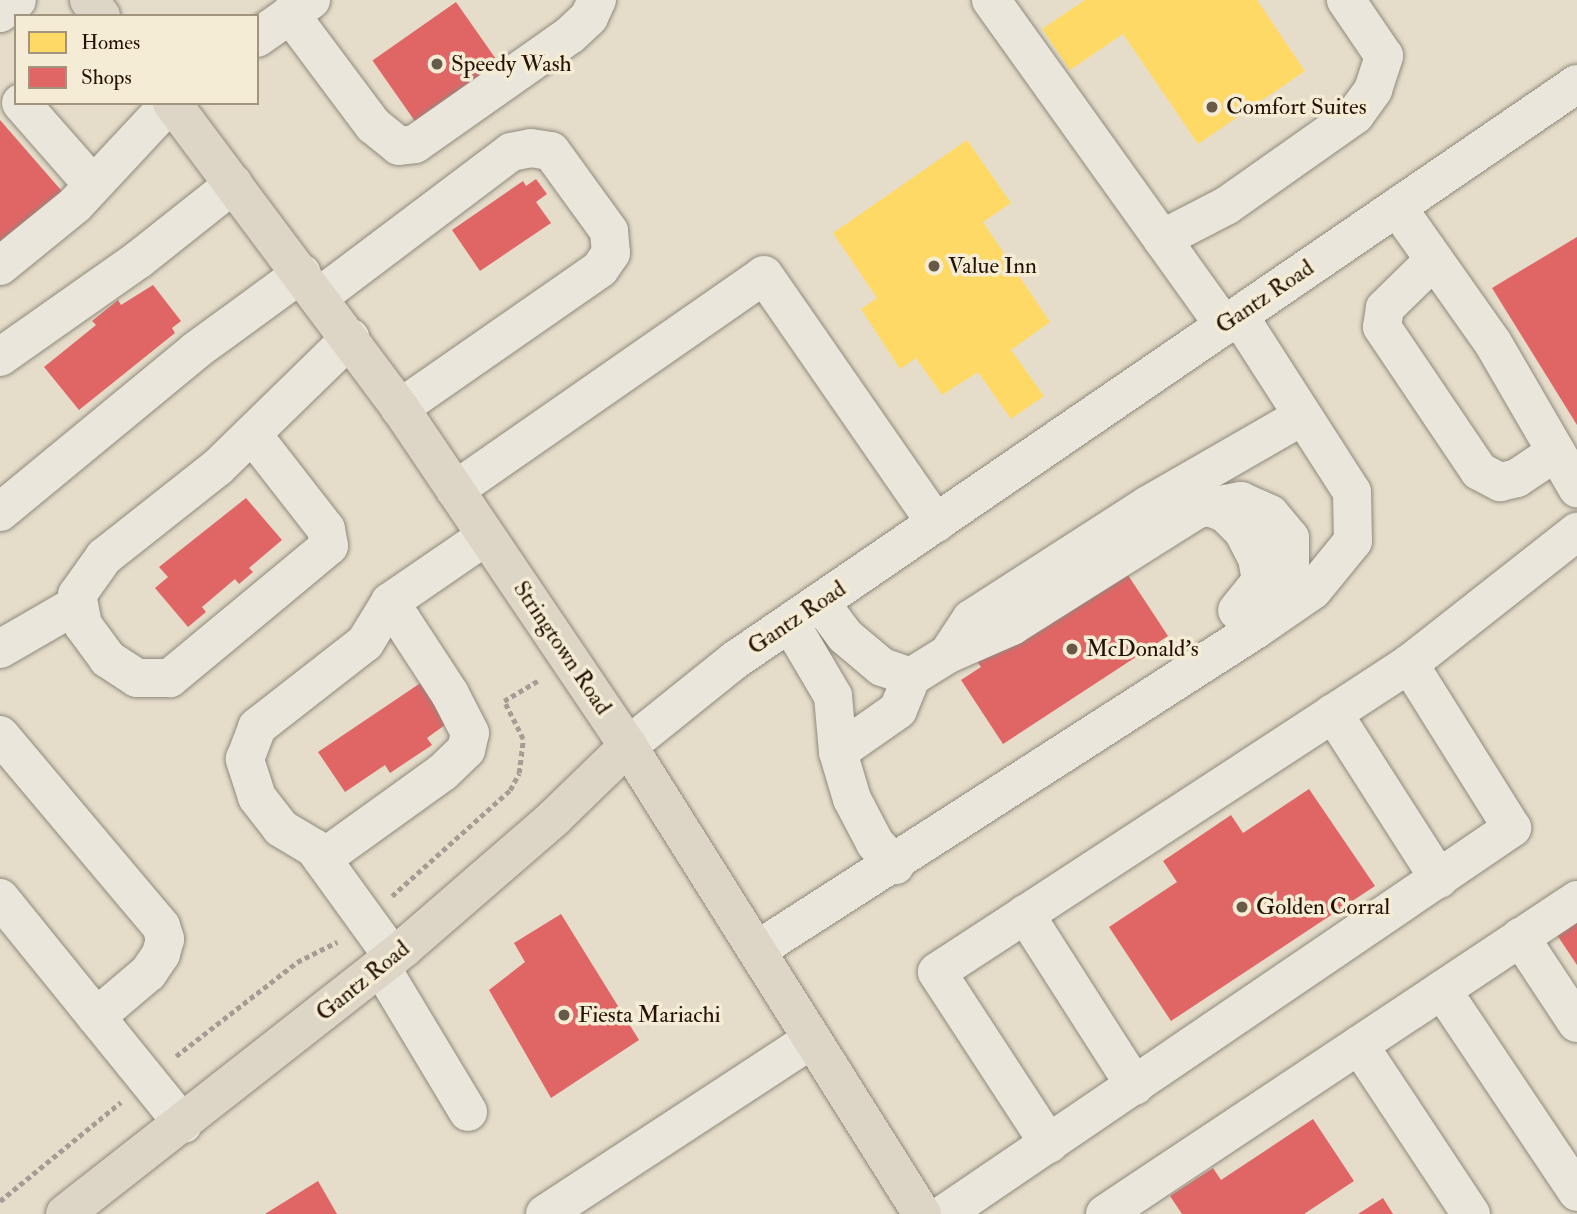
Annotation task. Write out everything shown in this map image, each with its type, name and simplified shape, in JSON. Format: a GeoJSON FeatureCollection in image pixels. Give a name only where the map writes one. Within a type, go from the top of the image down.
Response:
{"type":"FeatureCollection","features":[{"type":"Feature","properties":{"kind":"main road","name":"Stringtown Road"},"geometry":{"type":"LineString","coordinates":[[173,105],[311,285],[400,408],[628,746],[922,1214]]}},
{"type":"Feature","properties":{"kind":"main road","name":"Gantz Road"},"geometry":{"type":"LineString","coordinates":[[65,1214],[387,962],[555,817],[628,746]]}},
{"type":"Feature","properties":{"kind":"street"},"geometry":{"type":"LineString","coordinates":[[0,13],[17,0]]}},
{"type":"Feature","properties":{"kind":"street"},"geometry":{"type":"LineString","coordinates":[[259,37],[300,7],[373,125],[399,146],[415,144],[570,35],[589,17],[597,0]]}},
{"type":"Feature","properties":{"kind":"street"},"geometry":{"type":"LineString","coordinates":[[757,950],[895,865],[1312,590],[1353,541],[1352,492],[1231,321],[1162,239],[991,0]]}},
{"type":"Feature","properties":{"kind":"street"},"geometry":{"type":"LineString","coordinates":[[1162,239],[1226,206],[1355,115],[1373,90],[1384,56],[1346,0]]}},
{"type":"Feature","properties":{"kind":"street"},"geometry":{"type":"LineString","coordinates":[[0,79],[14,95]]}},
{"type":"Feature","properties":{"kind":"street","name":"Gantz Road"},"geometry":{"type":"LineString","coordinates":[[628,746],[805,613],[1577,84]]}},
{"type":"Feature","properties":{"kind":"street"},"geometry":{"type":"LineString","coordinates":[[23,105],[93,185]]}},
{"type":"Feature","properties":{"kind":"street"},"geometry":{"type":"LineString","coordinates":[[0,266],[75,205],[169,105]]}},
{"type":"Feature","properties":{"kind":"street"},"geometry":{"type":"LineString","coordinates":[[0,512],[195,351],[311,285],[511,152],[531,148],[551,151],[609,231],[611,253],[600,269],[400,408]]}},
{"type":"Feature","properties":{"kind":"street"},"geometry":{"type":"LineString","coordinates":[[0,357],[138,260],[234,184]]}},
{"type":"Feature","properties":{"kind":"street"},"geometry":{"type":"LineString","coordinates":[[1397,207],[1493,344],[1577,488]]}},
{"type":"Feature","properties":{"kind":"street"},"geometry":{"type":"LineString","coordinates":[[1434,260],[1385,308],[1382,327],[1479,471],[1500,482],[1517,478],[1556,452]]}},
{"type":"Feature","properties":{"kind":"street"},"geometry":{"type":"LineString","coordinates":[[455,490],[764,275],[936,523]]}},
{"type":"Feature","properties":{"kind":"street"},"geometry":{"type":"LineString","coordinates":[[252,434],[326,528],[330,546],[170,678],[137,678],[108,659],[83,625],[77,595],[104,557],[218,467],[350,338]]}},
{"type":"Feature","properties":{"kind":"street"},"geometry":{"type":"LineString","coordinates":[[948,654],[971,619],[1148,505],[1301,417]]}},
{"type":"Feature","properties":{"kind":"street"},"geometry":{"type":"LineString","coordinates":[[838,752],[898,710],[911,677],[948,654],[1012,626],[1198,509],[1241,501],[1270,514],[1290,538],[1290,576],[1274,592],[1236,613],[1031,755],[993,801]]}},
{"type":"Feature","properties":{"kind":"street"},"geometry":{"type":"LineString","coordinates":[[1049,1144],[937,972],[1409,664],[1577,532]]}},
{"type":"Feature","properties":{"kind":"street"},"geometry":{"type":"LineString","coordinates":[[468,1112],[387,962],[367,919],[314,848],[281,828],[257,797],[245,759],[257,727],[365,643],[390,603],[486,536]]}},
{"type":"Feature","properties":{"kind":"street"},"geometry":{"type":"LineString","coordinates":[[322,859],[443,772],[466,750],[470,733],[450,694],[390,603]]}},
{"type":"Feature","properties":{"kind":"street"},"geometry":{"type":"LineString","coordinates":[[0,649],[12,638],[79,604]]}},
{"type":"Feature","properties":{"kind":"street"},"geometry":{"type":"LineString","coordinates":[[805,613],[845,636],[882,667],[911,677]]}},
{"type":"Feature","properties":{"kind":"street"},"geometry":{"type":"LineString","coordinates":[[805,613],[833,696],[838,752],[852,799],[875,842],[895,865]]}},
{"type":"Feature","properties":{"kind":"street"},"geometry":{"type":"LineString","coordinates":[[944,1214],[1512,828],[1409,664]]}},
{"type":"Feature","properties":{"kind":"street"},"geometry":{"type":"LineString","coordinates":[[1333,713],[1439,879]]}},
{"type":"Feature","properties":{"kind":"street"},"geometry":{"type":"LineString","coordinates":[[0,735],[161,926],[163,947],[148,973],[96,1017]]}},
{"type":"Feature","properties":{"kind":"street"},"geometry":{"type":"LineString","coordinates":[[0,898],[183,1124]]}},
{"type":"Feature","properties":{"kind":"street"},"geometry":{"type":"LineString","coordinates":[[1121,1210],[1359,1045],[1577,900]]}},
{"type":"Feature","properties":{"kind":"street"},"geometry":{"type":"LineString","coordinates":[[1025,914],[1135,1086]]}},
{"type":"Feature","properties":{"kind":"street"},"geometry":{"type":"LineString","coordinates":[[1520,937],[1577,1023]]}},
{"type":"Feature","properties":{"kind":"street"},"geometry":{"type":"LineString","coordinates":[[1442,990],[1577,1192]]}},
{"type":"Feature","properties":{"kind":"street"},"geometry":{"type":"LineString","coordinates":[[545,1214],[812,1039]]}},
{"type":"Feature","properties":{"kind":"street"},"geometry":{"type":"LineString","coordinates":[[1359,1045],[1471,1214]]}},
{"type":"Feature","properties":{"kind":"path"},"geometry":{"type":"LineString","coordinates":[[0,1201],[146,1080],[297,962],[343,939],[510,790],[519,773],[523,739],[504,701],[570,660]]}},
{"type":"Feature","properties":{"kind":"building: Homes","name":"Comfort Suites"},"geometry":{"type":"Polygon","coordinates":[[[1085,0],[1257,0],[1305,71],[1198,144],[1123,34],[1070,70],[1042,29],[1085,0]]]}},
{"type":"Feature","properties":{"kind":"building: Homes","name":"Value Inn"},"geometry":{"type":"Polygon","coordinates":[[[967,140],[1011,203],[983,222],[1050,322],[1011,350],[1044,396],[1011,419],[978,372],[942,395],[916,358],[900,369],[861,309],[877,298],[833,233],[967,140]]]}},
{"type":"Feature","properties":{"kind":"building: Shops","name":"Speedy Wash"},"geometry":{"type":"Polygon","coordinates":[[[456,2],[504,70],[420,128],[372,61],[456,2]]]}},
{"type":"Feature","properties":{"kind":"building: Shops"},"geometry":{"type":"Polygon","coordinates":[[[0,120],[67,197],[0,245],[0,120]]]}},
{"type":"Feature","properties":{"kind":"building: Shops"},"geometry":{"type":"Polygon","coordinates":[[[536,179],[547,194],[536,202],[551,223],[480,271],[452,230],[523,181],[526,186],[536,179]]]}},
{"type":"Feature","properties":{"kind":"building: Shops"},"geometry":{"type":"Polygon","coordinates":[[[1577,237],[1577,425],[1492,288],[1577,237]]]}},
{"type":"Feature","properties":{"kind":"building: Shops"},"geometry":{"type":"Polygon","coordinates":[[[153,285],[181,321],[172,328],[175,333],[79,410],[44,367],[96,325],[92,321],[118,300],[121,305],[153,285]]]}},
{"type":"Feature","properties":{"kind":"building: Shops"},"geometry":{"type":"Polygon","coordinates":[[[246,498],[282,540],[249,568],[253,572],[239,584],[235,579],[202,607],[206,612],[188,627],[155,588],[168,577],[159,567],[246,498]]]}},
{"type":"Feature","properties":{"kind":"building: Shops","name":"McDonald's"},"geometry":{"type":"Polygon","coordinates":[[[1122,566],[1168,636],[1003,744],[961,680],[981,667],[977,661],[1122,566]]]}},
{"type":"Feature","properties":{"kind":"building: Shops"},"geometry":{"type":"Polygon","coordinates":[[[422,682],[449,722],[427,738],[432,745],[390,773],[385,765],[345,792],[318,752],[422,682]]]}},
{"type":"Feature","properties":{"kind":"building: Shops","name":"Golden Corral"},"geometry":{"type":"Polygon","coordinates":[[[1309,789],[1375,886],[1171,1021],[1109,927],[1177,882],[1163,861],[1231,815],[1243,833],[1309,789]]]}},
{"type":"Feature","properties":{"kind":"building: Shops","name":"Fiesta Mariachi"},"geometry":{"type":"Polygon","coordinates":[[[561,914],[639,1040],[551,1098],[489,990],[525,962],[514,943],[561,914]]]}},
{"type":"Feature","properties":{"kind":"building: Shops"},"geometry":{"type":"Polygon","coordinates":[[[1577,922],[1577,965],[1557,935],[1577,922]]]}},
{"type":"Feature","properties":{"kind":"building: Shops"},"geometry":{"type":"Polygon","coordinates":[[[1313,1119],[1354,1181],[1304,1214],[1182,1214],[1170,1196],[1213,1168],[1221,1180],[1313,1119]]]}},
{"type":"Feature","properties":{"kind":"building: Shops"},"geometry":{"type":"Polygon","coordinates":[[[318,1181],[337,1214],[265,1214],[318,1181]]]}},
{"type":"Feature","properties":{"kind":"building: Shops"},"geometry":{"type":"Polygon","coordinates":[[[1383,1198],[1393,1214],[1358,1214],[1383,1198]]]}},
{"type":"Feature","properties":{"kind":"place","name":"Speedy Wash"},"geometry":{"type":"Point","coordinates":[437,64]}},
{"type":"Feature","properties":{"kind":"place","name":"Comfort Suites"},"geometry":{"type":"Point","coordinates":[1212,107]}},
{"type":"Feature","properties":{"kind":"place","name":"Value Inn"},"geometry":{"type":"Point","coordinates":[934,266]}},
{"type":"Feature","properties":{"kind":"place","name":"McDonald's"},"geometry":{"type":"Point","coordinates":[1072,649]}},
{"type":"Feature","properties":{"kind":"place","name":"Golden Corral"},"geometry":{"type":"Point","coordinates":[1242,907]}},
{"type":"Feature","properties":{"kind":"place","name":"Fiesta Mariachi"},"geometry":{"type":"Point","coordinates":[564,1015]}}]}
